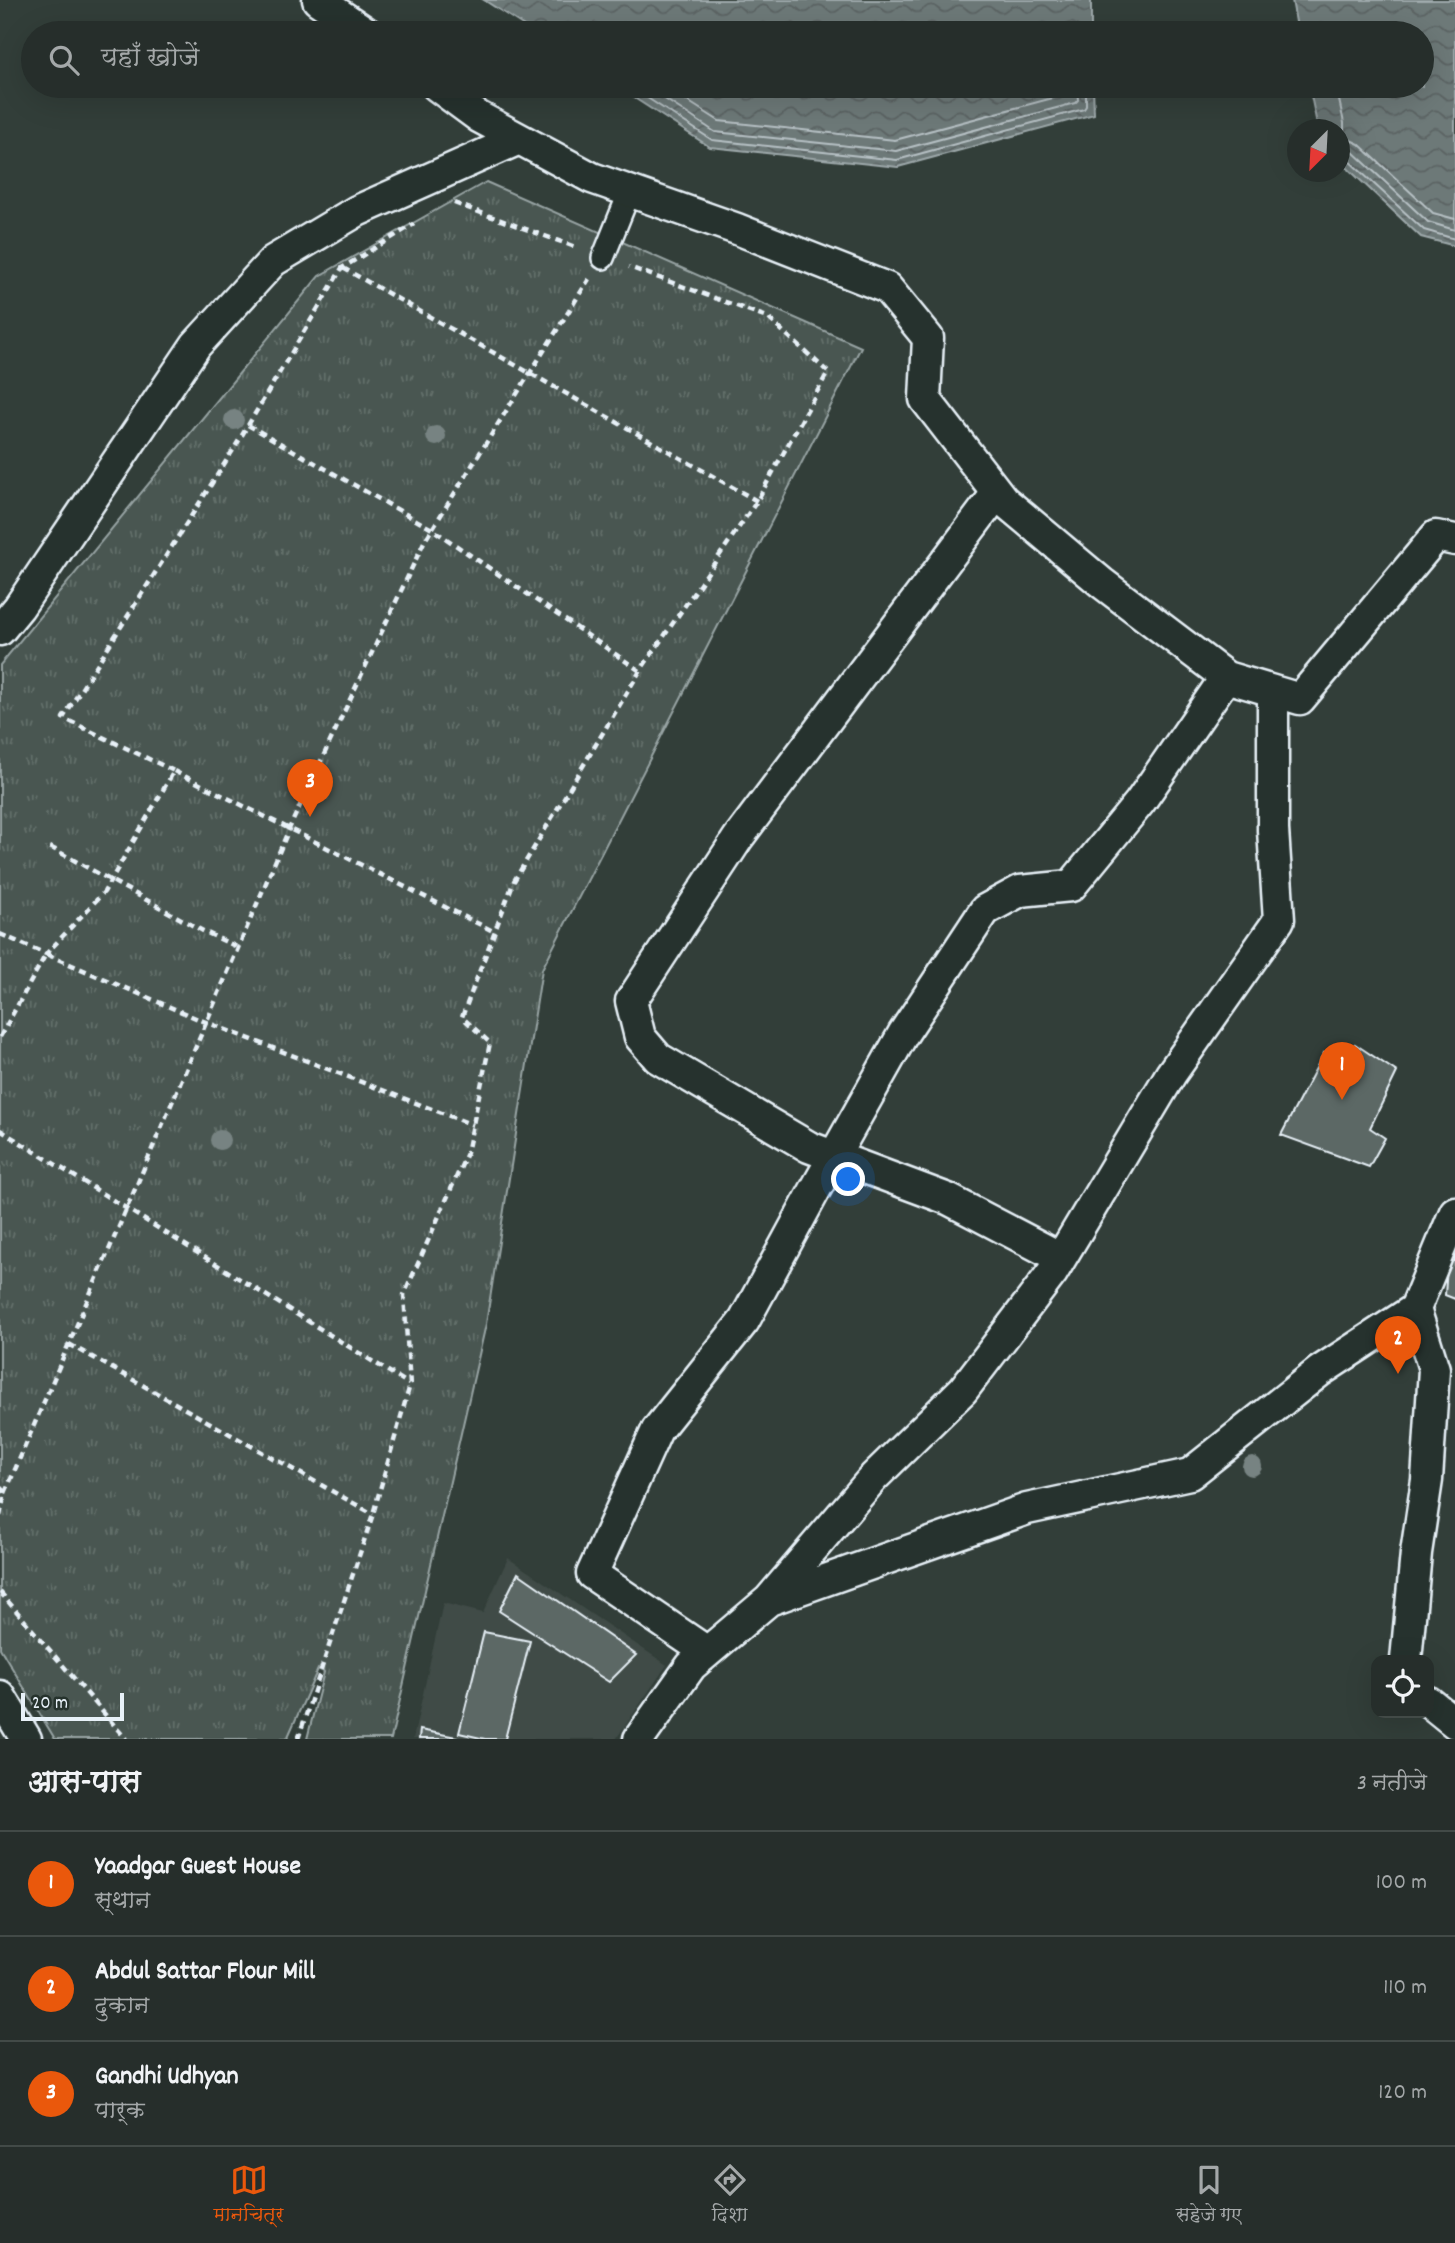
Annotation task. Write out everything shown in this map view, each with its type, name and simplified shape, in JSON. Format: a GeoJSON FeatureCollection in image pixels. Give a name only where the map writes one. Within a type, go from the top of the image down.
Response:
{"type":"FeatureCollection","features":[{"type":"Feature","properties":{"kind":"street"},"geometry":{"type":"LineString","coordinates":[[318,0],[349,21]]}},
{"type":"Feature","properties":{"kind":"street"},"geometry":{"type":"LineString","coordinates":[[453,98],[479,117],[592,178],[737,229],[887,288],[928,338],[925,400],[997,493],[1102,583],[1226,677],[1300,699],[1436,536],[1455,540]]}},
{"type":"Feature","properties":{"kind":"street"},"geometry":{"type":"LineString","coordinates":[[0,631],[196,345],[274,261],[357,211],[519,139]]}},
{"type":"Feature","properties":{"kind":"street"},"geometry":{"type":"LineString","coordinates":[[603,257],[630,191]]}},
{"type":"Feature","properties":{"kind":"street"},"geometry":{"type":"LineString","coordinates":[[997,493],[738,838],[631,1001],[640,1037],[658,1058],[809,1147],[948,1199],[1061,1258]]}},
{"type":"Feature","properties":{"kind":"street"},"geometry":{"type":"LineString","coordinates":[[707,1652],[592,1574],[657,1430],[744,1321],[903,1034],[985,910],[1020,891],[1071,886],[1140,802],[1226,677]]}},
{"type":"Feature","properties":{"kind":"street"},"geometry":{"type":"LineString","coordinates":[[639,1739],[691,1666],[769,1600],[874,1477],[963,1390],[1052,1273],[1176,1067],[1279,920],[1273,830],[1273,691]]}},
{"type":"Feature","properties":{"kind":"street"},"geometry":{"type":"LineString","coordinates":[[769,1600],[1027,1509],[1190,1474],[1320,1371],[1415,1309],[1455,1212]]}},
{"type":"Feature","properties":{"kind":"street"},"geometry":{"type":"LineString","coordinates":[[1406,1655],[1416,1553],[1427,1480],[1434,1369],[1415,1309]]}},
{"type":"Feature","properties":{"kind":"street"},"geometry":{"type":"LineString","coordinates":[[0,1696],[26,1739]]}},
{"type":"Feature","properties":{"kind":"street"},"geometry":{"type":"LineString","coordinates":[[1434,1706],[1455,1723]]}},
{"type":"Feature","properties":{"kind":"path"},"geometry":{"type":"LineString","coordinates":[[298,1739],[373,1514],[410,1385],[404,1295],[467,1153],[490,1043],[462,1017],[514,881],[640,670],[757,501],[828,372],[767,317],[450,201]]}},
{"type":"Feature","properties":{"kind":"path"},"geometry":{"type":"LineString","coordinates":[[418,222],[342,268],[248,425],[63,718],[495,932]]}},
{"type":"Feature","properties":{"kind":"path"},"geometry":{"type":"LineString","coordinates":[[0,1516],[5,1493],[295,817],[418,555],[603,257]]}},
{"type":"Feature","properties":{"kind":"path"},"geometry":{"type":"LineString","coordinates":[[342,268],[757,501]]}},
{"type":"Feature","properties":{"kind":"path"},"geometry":{"type":"LineString","coordinates":[[248,425],[432,529],[640,670]]}},
{"type":"Feature","properties":{"kind":"path"},"geometry":{"type":"LineString","coordinates":[[0,1037],[46,954],[104,892],[174,771]]}},
{"type":"Feature","properties":{"kind":"path"},"geometry":{"type":"LineString","coordinates":[[50,847],[239,948]]}},
{"type":"Feature","properties":{"kind":"path"},"geometry":{"type":"LineString","coordinates":[[0,934],[198,1019],[473,1125]]}},
{"type":"Feature","properties":{"kind":"path"},"geometry":{"type":"LineString","coordinates":[[0,1129],[410,1385]]}},
{"type":"Feature","properties":{"kind":"path"},"geometry":{"type":"LineString","coordinates":[[69,1344],[373,1514]]}},
{"type":"Feature","properties":{"kind":"path"},"geometry":{"type":"LineString","coordinates":[[0,1487],[5,1493]]}},
{"type":"Feature","properties":{"kind":"path"},"geometry":{"type":"LineString","coordinates":[[0,1592],[126,1739]]}},
{"type":"Feature","properties":{"kind":"shaded area"},"geometry":{"type":"Polygon","coordinates":[[[508,1558],[667,1665],[616,1739],[413,1739],[443,1603],[483,1613],[508,1558]]]}},
{"type":"Feature","properties":{"kind":"green space"},"geometry":{"type":"Polygon","coordinates":[[[486,182],[861,347],[542,969],[486,1324],[391,1739],[307,1739],[324,1672],[318,1669],[287,1739],[55,1739],[0,1648],[0,665],[319,276],[486,182]]]}},
{"type":"Feature","properties":{"kind":"water"},"geometry":{"type":"Polygon","coordinates":[[[484,0],[1091,0],[1091,21],[516,21],[484,0]]]}},
{"type":"Feature","properties":{"kind":"water"},"geometry":{"type":"Polygon","coordinates":[[[1292,0],[1455,0],[1455,246],[1421,237],[1350,170],[1350,119],[1316,119],[1312,98],[1434,98],[1434,21],[1296,21],[1292,0]]]}},
{"type":"Feature","properties":{"kind":"water"},"geometry":{"type":"Polygon","coordinates":[[[634,98],[1093,98],[1094,114],[898,167],[710,147],[634,98]]]}},
{"type":"Feature","properties":{"kind":"building"},"geometry":{"type":"Polygon","coordinates":[[[1355,1044],[1397,1072],[1370,1128],[1385,1138],[1369,1167],[1281,1135],[1324,1053],[1334,1059],[1349,1056],[1355,1044]]]}},
{"type":"Feature","properties":{"kind":"building"},"geometry":{"type":"Polygon","coordinates":[[[1455,1238],[1455,1299],[1445,1295],[1448,1252],[1455,1238]]]}},
{"type":"Feature","properties":{"kind":"building"},"geometry":{"type":"Polygon","coordinates":[[[518,1573],[636,1655],[609,1682],[499,1611],[518,1573]]]}},
{"type":"Feature","properties":{"kind":"building"},"geometry":{"type":"Polygon","coordinates":[[[484,1632],[530,1641],[505,1739],[485,1739],[459,1733],[484,1632]]]}},
{"type":"Feature","properties":{"kind":"building"},"geometry":{"type":"Polygon","coordinates":[[[420,1730],[457,1737],[457,1739],[419,1739],[420,1730]]]}},
{"type":"Feature","properties":{"kind":"place","name":"Gandhi Udhyan"},"geometry":{"type":"Point","coordinates":[310,817]}},
{"type":"Feature","properties":{"kind":"place","name":"Yaadgar Guest House"},"geometry":{"type":"Point","coordinates":[1342,1100]}},
{"type":"Feature","properties":{"kind":"place","name":"Abdul Sattar Flour Mill"},"geometry":{"type":"Point","coordinates":[1398,1374]}}]}
